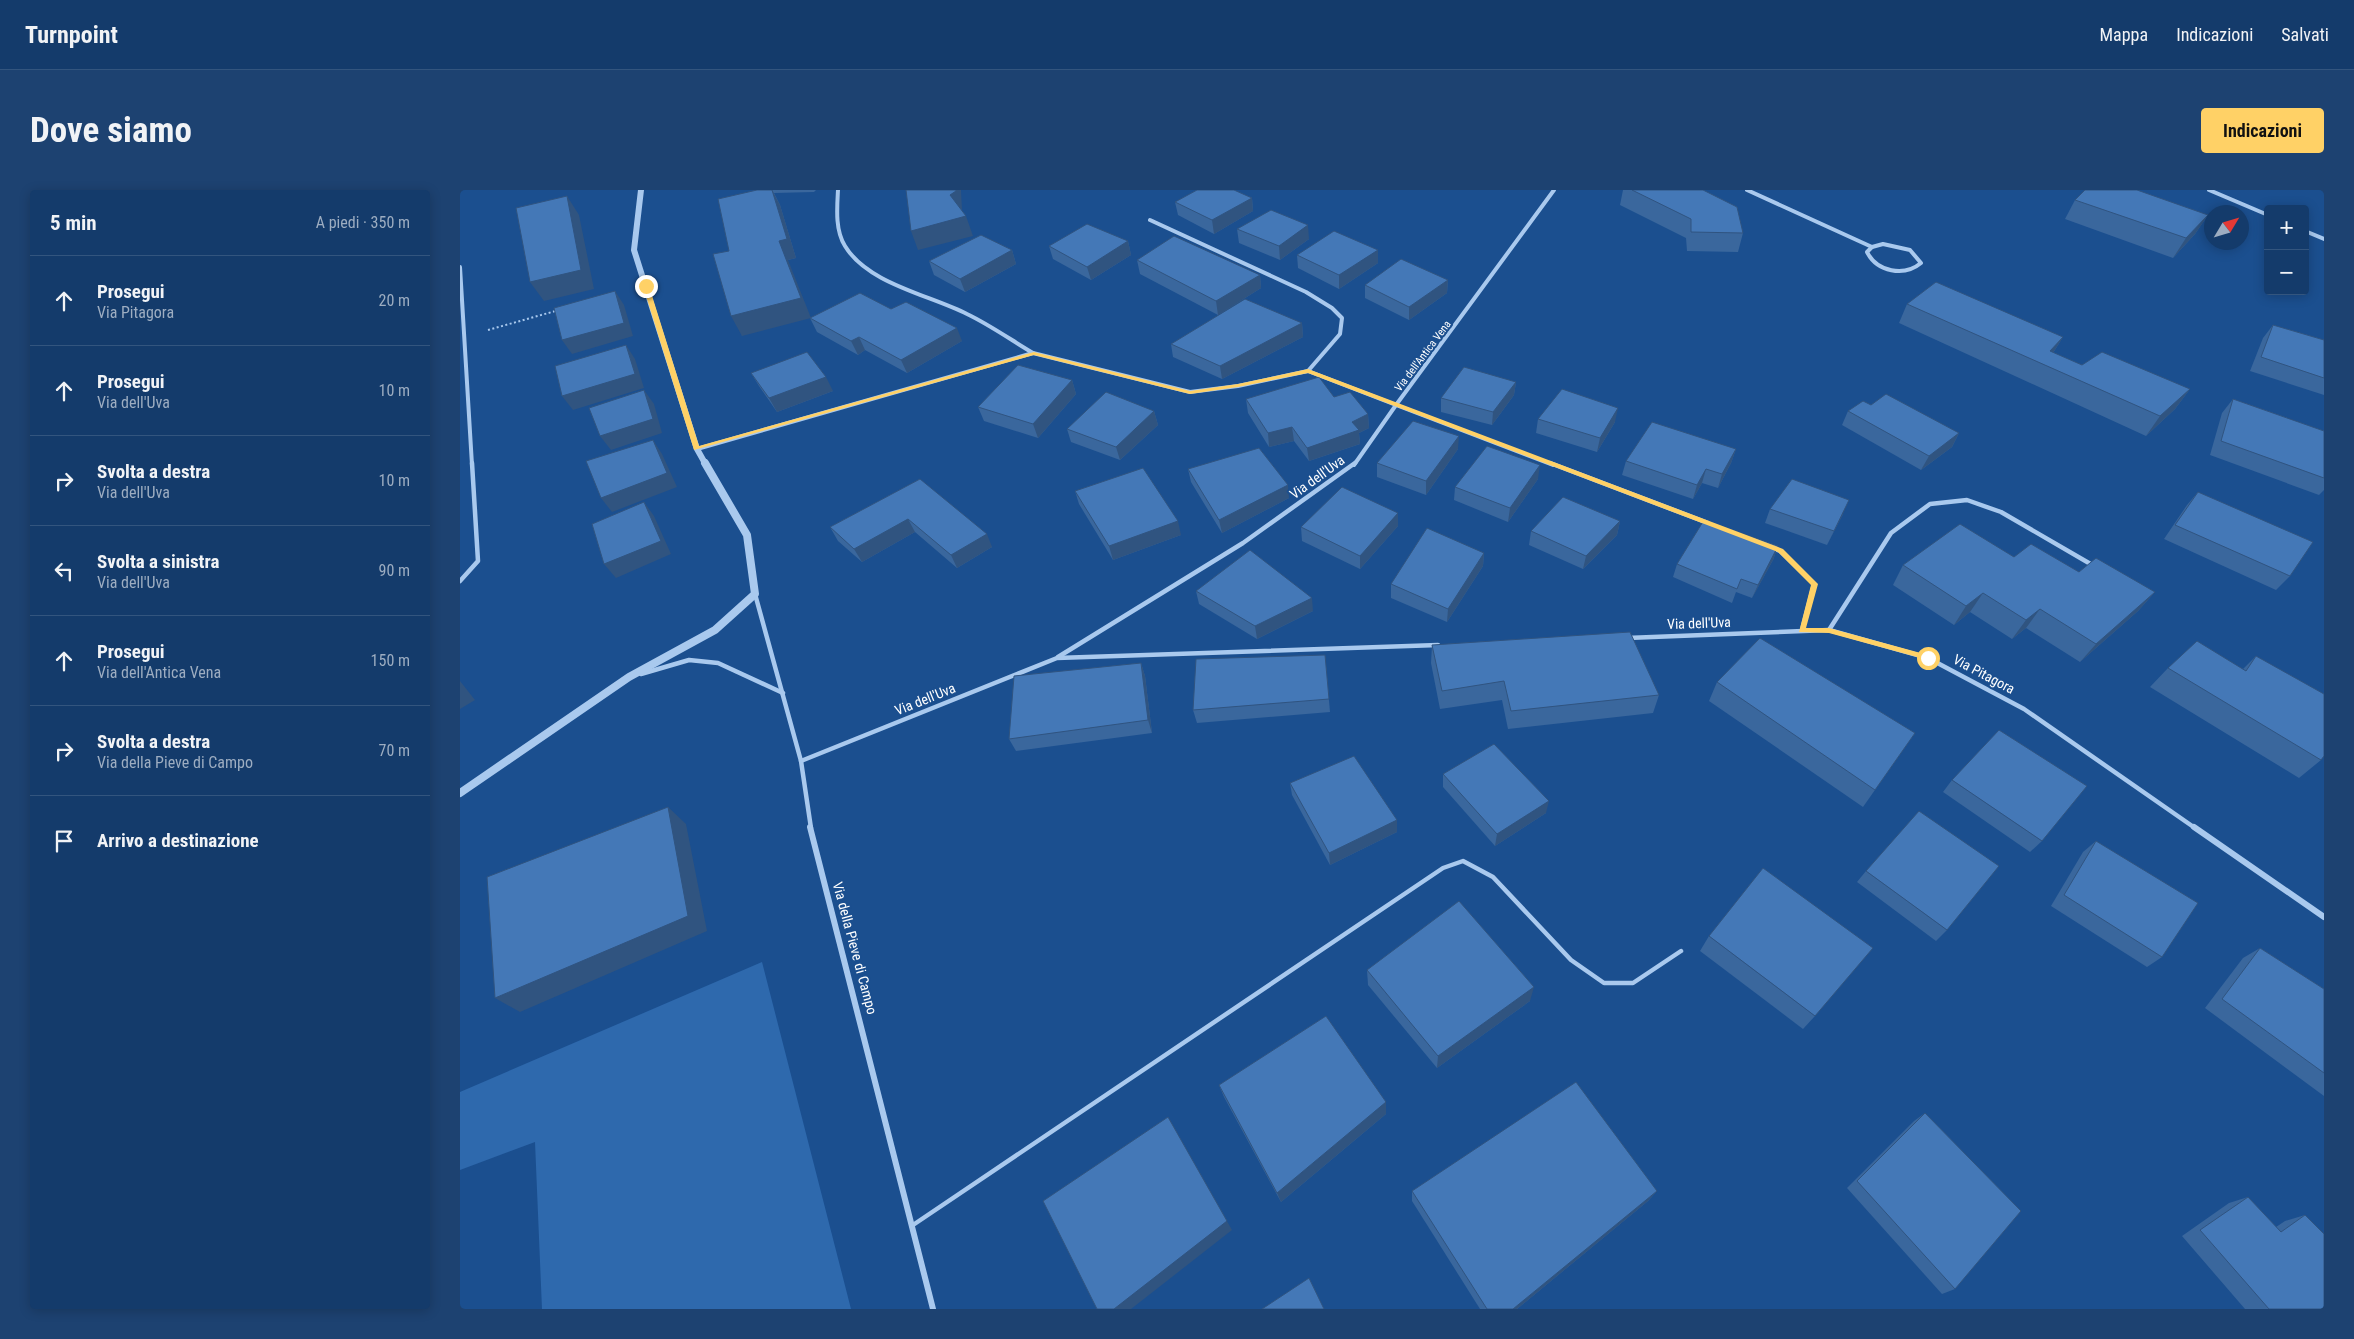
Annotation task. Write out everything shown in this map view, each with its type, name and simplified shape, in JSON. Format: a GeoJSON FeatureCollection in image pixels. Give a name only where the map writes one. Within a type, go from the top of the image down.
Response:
{"type":"FeatureCollection","features":[{"type":"Feature","properties":{"kind":"street","name":"Via della Pieve di Campo"},"geometry":{"type":"LineString","coordinates":[[641,190],[634,250],[697,449],[747,535],[755,594],[801,761],[812,838],[913,1225],[933,1309]]}},
{"type":"Feature","properties":{"kind":"street"},"geometry":{"type":"LineString","coordinates":[[838,190],[837,224],[846,248],[866,267],[883,278],[967,314],[1034,354],[1190,392],[1238,386],[1308,371],[1340,334],[1342,318],[1332,308],[1306,292],[1150,220]]}},
{"type":"Feature","properties":{"kind":"street","name":"Via dell'Antica Vena"},"geometry":{"type":"LineString","coordinates":[[1308,371],[1396,406],[1554,190]]}},
{"type":"Feature","properties":{"kind":"street"},"geometry":{"type":"LineString","coordinates":[[1747,190],[1872,247],[1890,245],[1910,249],[1918,256],[1921,263],[1916,269],[1905,271],[1891,270],[1878,266],[1869,260],[1867,252],[1872,247]]}},
{"type":"Feature","properties":{"kind":"street"},"geometry":{"type":"LineString","coordinates":[[2209,190],[2264,213]]}},
{"type":"Feature","properties":{"kind":"street"},"geometry":{"type":"LineString","coordinates":[[2309,233],[2324,239]]}},
{"type":"Feature","properties":{"kind":"street"},"geometry":{"type":"LineString","coordinates":[[460,268],[478,561],[460,581]]}},
{"type":"Feature","properties":{"kind":"street"},"geometry":{"type":"LineString","coordinates":[[697,449],[1034,354]]}},
{"type":"Feature","properties":{"kind":"street"},"geometry":{"type":"LineString","coordinates":[[1396,406],[1716,526]]}},
{"type":"Feature","properties":{"kind":"street","name":"Via dell'Uva"},"geometry":{"type":"LineString","coordinates":[[801,761],[1057,658],[1242,544],[1354,465],[1396,406]]}},
{"type":"Feature","properties":{"kind":"street"},"geometry":{"type":"LineString","coordinates":[[1829,630],[1891,533],[1930,504],[1967,500],[2001,512],[2099,569]]}},
{"type":"Feature","properties":{"kind":"street"},"geometry":{"type":"LineString","coordinates":[[1762,544],[1780,551],[1814,584],[1802,630]]}},
{"type":"Feature","properties":{"kind":"street"},"geometry":{"type":"LineString","coordinates":[[460,793],[629,677],[715,630],[755,594]]}},
{"type":"Feature","properties":{"kind":"street","name":"Via dell'Uva"},"geometry":{"type":"LineString","coordinates":[[1624,638],[1829,630]]}},
{"type":"Feature","properties":{"kind":"street","name":"Via Pitagora"},"geometry":{"type":"LineString","coordinates":[[1829,630],[1928,658],[2024,709],[2324,917]]}},
{"type":"Feature","properties":{"kind":"street","name":"Via dell'Uva"},"geometry":{"type":"LineString","coordinates":[[1057,658],[1446,645]]}},
{"type":"Feature","properties":{"kind":"street"},"geometry":{"type":"LineString","coordinates":[[629,677],[688,660],[718,663],[783,692]]}},
{"type":"Feature","properties":{"kind":"lane"},"geometry":{"type":"LineString","coordinates":[[913,1225],[1443,868],[1463,862],[1493,877],[1571,960],[1604,983],[1633,983],[1681,951]]}},
{"type":"Feature","properties":{"kind":"path"},"geometry":{"type":"LineString","coordinates":[[464,337],[568,308]]}},
{"type":"Feature","properties":{"kind":"shaded area"},"geometry":{"type":"Polygon","coordinates":[[[762,962],[851,1309],[542,1309],[535,1142],[460,1170],[460,1092],[762,962]]]}},
{"type":"Feature","properties":{"kind":"building"},"geometry":{"type":"Polygon","coordinates":[[[757,190],[772,190],[787,239],[779,241],[801,298],[731,316],[713,254],[729,251],[718,199],[757,190]]]}},
{"type":"Feature","properties":{"kind":"building"},"geometry":{"type":"Polygon","coordinates":[[[906,190],[956,190],[950,195],[966,216],[911,231],[906,190]]]}},
{"type":"Feature","properties":{"kind":"building"},"geometry":{"type":"Polygon","coordinates":[[[1197,190],[1234,190],[1252,198],[1212,220],[1175,202],[1197,190]]]}},
{"type":"Feature","properties":{"kind":"building"},"geometry":{"type":"Polygon","coordinates":[[[1632,190],[1703,190],[1737,207],[1743,233],[1691,232],[1691,219],[1632,190]]]}},
{"type":"Feature","properties":{"kind":"building"},"geometry":{"type":"Polygon","coordinates":[[[2085,190],[2137,190],[2204,214],[2204,219],[2186,238],[2075,200],[2085,190]]]}},
{"type":"Feature","properties":{"kind":"building"},"geometry":{"type":"Polygon","coordinates":[[[567,196],[581,270],[530,282],[516,208],[567,196]]]}},
{"type":"Feature","properties":{"kind":"building"},"geometry":{"type":"Polygon","coordinates":[[[1271,210],[1308,225],[1279,246],[1237,229],[1271,210]]]}},
{"type":"Feature","properties":{"kind":"building"},"geometry":{"type":"Polygon","coordinates":[[[1087,224],[1128,241],[1087,267],[1049,246],[1087,224]]]}},
{"type":"Feature","properties":{"kind":"building"},"geometry":{"type":"Polygon","coordinates":[[[1334,231],[1378,250],[1339,275],[1297,255],[1334,231]]]}},
{"type":"Feature","properties":{"kind":"building"},"geometry":{"type":"Polygon","coordinates":[[[981,235],[1012,250],[960,279],[929,261],[981,235]]]}},
{"type":"Feature","properties":{"kind":"building"},"geometry":{"type":"Polygon","coordinates":[[[1174,236],[1260,275],[1216,301],[1137,260],[1174,236]]]}},
{"type":"Feature","properties":{"kind":"building"},"geometry":{"type":"Polygon","coordinates":[[[1401,259],[1448,280],[1409,307],[1365,285],[1401,259]]]}},
{"type":"Feature","properties":{"kind":"building"},"geometry":{"type":"Polygon","coordinates":[[[1936,282],[2063,337],[2050,351],[2082,365],[2102,352],[2190,389],[2160,416],[1907,304],[1936,282]]]}},
{"type":"Feature","properties":{"kind":"building"},"geometry":{"type":"Polygon","coordinates":[[[615,291],[624,323],[562,340],[554,308],[615,291]]]}},
{"type":"Feature","properties":{"kind":"building"},"geometry":{"type":"Polygon","coordinates":[[[860,293],[891,309],[906,302],[957,328],[901,360],[859,337],[851,341],[810,318],[860,293]]]}},
{"type":"Feature","properties":{"kind":"building"},"geometry":{"type":"Polygon","coordinates":[[[1245,299],[1302,323],[1220,366],[1171,344],[1245,299]]]}},
{"type":"Feature","properties":{"kind":"building"},"geometry":{"type":"Polygon","coordinates":[[[2273,325],[2324,340],[2324,378],[2261,357],[2273,325]]]}},
{"type":"Feature","properties":{"kind":"building"},"geometry":{"type":"Polygon","coordinates":[[[626,345],[635,374],[562,396],[555,366],[626,345]]]}},
{"type":"Feature","properties":{"kind":"building"},"geometry":{"type":"Polygon","coordinates":[[[807,352],[826,377],[769,398],[751,373],[807,352]]]}},
{"type":"Feature","properties":{"kind":"building"},"geometry":{"type":"Polygon","coordinates":[[[1018,365],[1072,380],[1033,424],[978,407],[1018,365]]]}},
{"type":"Feature","properties":{"kind":"building"},"geometry":{"type":"Polygon","coordinates":[[[1464,367],[1516,382],[1493,412],[1441,398],[1464,367]]]}},
{"type":"Feature","properties":{"kind":"building"},"geometry":{"type":"Polygon","coordinates":[[[1319,377],[1334,397],[1350,392],[1368,414],[1352,422],[1359,430],[1307,448],[1292,427],[1268,433],[1246,399],[1319,377]]]}},
{"type":"Feature","properties":{"kind":"building"},"geometry":{"type":"Polygon","coordinates":[[[1562,389],[1618,408],[1600,438],[1538,419],[1562,389]]]}},
{"type":"Feature","properties":{"kind":"building"},"geometry":{"type":"Polygon","coordinates":[[[644,390],[653,419],[600,436],[589,408],[644,390]]]}},
{"type":"Feature","properties":{"kind":"building"},"geometry":{"type":"Polygon","coordinates":[[[1106,392],[1154,411],[1116,447],[1067,429],[1106,392]]]}},
{"type":"Feature","properties":{"kind":"building"},"geometry":{"type":"Polygon","coordinates":[[[1886,394],[1959,433],[1929,456],[1848,411],[1863,401],[1871,405],[1886,394]]]}},
{"type":"Feature","properties":{"kind":"building"},"geometry":{"type":"Polygon","coordinates":[[[2233,399],[2324,431],[2324,478],[2221,441],[2233,399]]]}},
{"type":"Feature","properties":{"kind":"building"},"geometry":{"type":"Polygon","coordinates":[[[1413,421],[1459,436],[1426,481],[1377,463],[1413,421]]]}},
{"type":"Feature","properties":{"kind":"building"},"geometry":{"type":"Polygon","coordinates":[[[1652,422],[1736,449],[1722,474],[1706,469],[1697,485],[1626,461],[1652,422]]]}},
{"type":"Feature","properties":{"kind":"building"},"geometry":{"type":"Polygon","coordinates":[[[653,440],[667,473],[601,498],[586,461],[653,440]]]}},
{"type":"Feature","properties":{"kind":"building"},"geometry":{"type":"Polygon","coordinates":[[[1487,446],[1540,465],[1510,508],[1455,487],[1487,446]]]}},
{"type":"Feature","properties":{"kind":"building"},"geometry":{"type":"Polygon","coordinates":[[[1259,448],[1288,485],[1219,520],[1188,469],[1259,448]]]}},
{"type":"Feature","properties":{"kind":"building"},"geometry":{"type":"Polygon","coordinates":[[[1143,468],[1178,521],[1109,546],[1075,491],[1143,468]]]}},
{"type":"Feature","properties":{"kind":"building"},"geometry":{"type":"Polygon","coordinates":[[[920,479],[987,534],[951,555],[908,519],[854,549],[830,527],[920,479]]]}},
{"type":"Feature","properties":{"kind":"building"},"geometry":{"type":"Polygon","coordinates":[[[1792,479],[1849,500],[1834,531],[1770,509],[1792,479]]]}},
{"type":"Feature","properties":{"kind":"building"},"geometry":{"type":"Polygon","coordinates":[[[1342,487],[1398,513],[1360,556],[1301,527],[1342,487]]]}},
{"type":"Feature","properties":{"kind":"building"},"geometry":{"type":"Polygon","coordinates":[[[2198,492],[2313,542],[2290,576],[2175,525],[2198,492]]]}},
{"type":"Feature","properties":{"kind":"building"},"geometry":{"type":"Polygon","coordinates":[[[1563,497],[1620,521],[1586,556],[1531,531],[1563,497]]]}},
{"type":"Feature","properties":{"kind":"building"},"geometry":{"type":"Polygon","coordinates":[[[644,502],[661,541],[604,564],[592,524],[644,502]]]}},
{"type":"Feature","properties":{"kind":"building"},"geometry":{"type":"Polygon","coordinates":[[[1704,520],[1778,546],[1758,585],[1741,579],[1737,589],[1677,564],[1704,520]]]}},
{"type":"Feature","properties":{"kind":"building"},"geometry":{"type":"Polygon","coordinates":[[[1960,524],[2014,557],[2031,544],[2079,572],[2096,558],[2155,592],[2096,644],[2040,609],[2026,620],[1983,593],[1966,606],[1903,565],[1960,524]]]}},
{"type":"Feature","properties":{"kind":"building"},"geometry":{"type":"Polygon","coordinates":[[[1427,528],[1484,553],[1448,609],[1391,584],[1427,528]]]}},
{"type":"Feature","properties":{"kind":"building"},"geometry":{"type":"Polygon","coordinates":[[[1250,550],[1312,598],[1255,626],[1196,591],[1250,550]]]}},
{"type":"Feature","properties":{"kind":"building"},"geometry":{"type":"Polygon","coordinates":[[[1630,632],[1659,695],[1511,711],[1504,681],[1442,691],[1432,645],[1630,632]]]}},
{"type":"Feature","properties":{"kind":"building"},"geometry":{"type":"Polygon","coordinates":[[[1760,638],[1915,733],[1875,790],[1717,682],[1760,638]]]}},
{"type":"Feature","properties":{"kind":"building"},"geometry":{"type":"Polygon","coordinates":[[[2197,641],[2246,671],[2256,656],[2324,694],[2324,756],[2321,760],[2168,668],[2197,641]]]}},
{"type":"Feature","properties":{"kind":"building"},"geometry":{"type":"Polygon","coordinates":[[[1325,655],[1329,699],[1193,710],[1196,659],[1325,655]]]}},
{"type":"Feature","properties":{"kind":"building"},"geometry":{"type":"Polygon","coordinates":[[[1141,663],[1148,720],[1009,739],[1014,676],[1141,663]]]}},
{"type":"Feature","properties":{"kind":"building"},"geometry":{"type":"Polygon","coordinates":[[[1999,730],[2087,786],[2042,841],[1952,780],[1999,730]]]}},
{"type":"Feature","properties":{"kind":"building"},"geometry":{"type":"Polygon","coordinates":[[[1494,744],[1549,801],[1497,834],[1443,774],[1494,744]]]}},
{"type":"Feature","properties":{"kind":"building"},"geometry":{"type":"Polygon","coordinates":[[[1354,756],[1397,820],[1329,853],[1290,783],[1354,756]]]}},
{"type":"Feature","properties":{"kind":"building"},"geometry":{"type":"Polygon","coordinates":[[[668,807],[688,916],[495,998],[487,877],[668,807]]]}},
{"type":"Feature","properties":{"kind":"building"},"geometry":{"type":"Polygon","coordinates":[[[1919,811],[1999,866],[1947,930],[1866,871],[1919,811]]]}},
{"type":"Feature","properties":{"kind":"building"},"geometry":{"type":"Polygon","coordinates":[[[2096,841],[2198,903],[2162,957],[2064,895],[2096,841]]]}},
{"type":"Feature","properties":{"kind":"building"},"geometry":{"type":"Polygon","coordinates":[[[1763,868],[1873,948],[1815,1016],[1709,936],[1763,868]]]}},
{"type":"Feature","properties":{"kind":"building"},"geometry":{"type":"Polygon","coordinates":[[[1459,901],[1534,987],[1438,1056],[1367,970],[1459,901]]]}},
{"type":"Feature","properties":{"kind":"building"},"geometry":{"type":"Polygon","coordinates":[[[2260,948],[2324,989],[2324,1073],[2222,999],[2260,948]]]}},
{"type":"Feature","properties":{"kind":"building"},"geometry":{"type":"Polygon","coordinates":[[[1326,1016],[1386,1102],[1277,1193],[1219,1085],[1326,1016]]]}},
{"type":"Feature","properties":{"kind":"building"},"geometry":{"type":"Polygon","coordinates":[[[1576,1082],[1657,1191],[1513,1309],[1487,1309],[1412,1191],[1576,1082]]]}},
{"type":"Feature","properties":{"kind":"building"},"geometry":{"type":"Polygon","coordinates":[[[1925,1113],[2021,1211],[1955,1289],[1857,1181],[1925,1113]]]}},
{"type":"Feature","properties":{"kind":"building"},"geometry":{"type":"Polygon","coordinates":[[[1168,1117],[1227,1221],[1114,1309],[1097,1309],[1043,1201],[1168,1117]]]}},
{"type":"Feature","properties":{"kind":"building"},"geometry":{"type":"Polygon","coordinates":[[[2248,1197],[2281,1232],[2305,1215],[2324,1234],[2324,1309],[2269,1309],[2200,1230],[2248,1197]]]}},
{"type":"Feature","properties":{"kind":"building"},"geometry":{"type":"Polygon","coordinates":[[[1309,1278],[1324,1309],[1262,1309],[1309,1278]]]}},
{"type":"Feature","properties":{"kind":"route"},"geometry":{"type":"LineString","coordinates":[[646,286],[697,449],[1034,354],[1190,392],[1238,386],[1308,371],[1780,551],[1814,584],[1802,630],[1829,630],[1928,658]]}}]}
